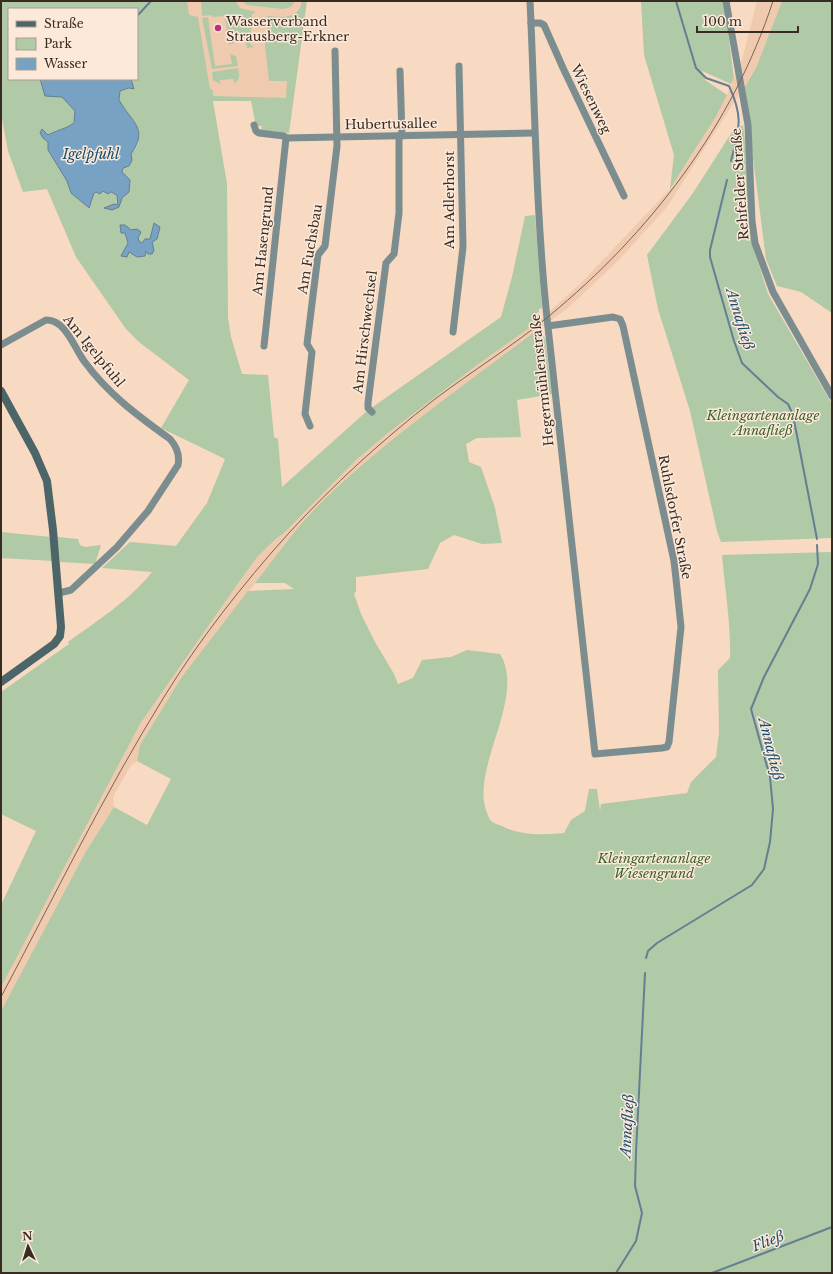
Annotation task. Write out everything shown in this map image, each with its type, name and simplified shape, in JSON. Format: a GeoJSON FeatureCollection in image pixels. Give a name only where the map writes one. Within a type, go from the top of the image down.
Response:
{"type":"FeatureCollection","features":[{"type":"Feature","properties":{"kind":"street","name":"Hegermühlenstraße"},"geometry":{"type":"LineString","coordinates":[[530,1],[534,133],[540,240],[595,754]]}},
{"type":"Feature","properties":{"kind":"street","name":"Rehfelder Straße"},"geometry":{"type":"LineString","coordinates":[[726,1],[748,125],[752,221],[755,243],[773,292],[832,396]]}},
{"type":"Feature","properties":{"kind":"street","name":"Wiesenweg"},"geometry":{"type":"LineString","coordinates":[[531,22],[544,25],[624,196]]}},
{"type":"Feature","properties":{"kind":"street","name":"Am Fuchsbau"},"geometry":{"type":"LineString","coordinates":[[310,426],[305,414],[312,352],[308,344],[318,255],[325,246],[336,137],[335,51]]}},
{"type":"Feature","properties":{"kind":"street","name":"Am Adlerhorst"},"geometry":{"type":"LineString","coordinates":[[453,332],[463,247],[459,66]]}},
{"type":"Feature","properties":{"kind":"street","name":"Am Hirschwechsel"},"geometry":{"type":"LineString","coordinates":[[372,412],[368,408],[368,403],[386,264],[394,254],[399,213],[400,71]]}},
{"type":"Feature","properties":{"kind":"street","name":"Hubertusallee"},"geometry":{"type":"LineString","coordinates":[[254,125],[256,131],[259,133],[284,136],[286,138],[534,133]]}},
{"type":"Feature","properties":{"kind":"street","name":"Am Hasengrund"},"geometry":{"type":"LineString","coordinates":[[264,346],[286,138]]}},
{"type":"Feature","properties":{"kind":"street","name":"Ruhlsdorfer Straße"},"geometry":{"type":"LineString","coordinates":[[548,326],[613,317],[620,319],[623,326],[673,557],[676,578],[681,627],[669,742],[667,747],[595,754]]}},
{"type":"Feature","properties":{"kind":"street","name":"Am Igelpfuhl"},"geometry":{"type":"LineString","coordinates":[[1,345],[46,320],[54,320],[60,324],[77,351],[100,382],[123,405],[170,439],[176,446],[178,452],[179,458],[175,471],[148,511],[110,555],[71,590],[59,593]]}},
{"type":"Feature","properties":{"kind":"street"},"geometry":{"type":"LineString","coordinates":[[1,391],[35,453],[46,481],[59,593],[61,627],[58,639],[51,647],[1,682]]}},
{"type":"Feature","properties":{"kind":"shaded area"},"geometry":{"type":"Polygon","coordinates":[[[187,1],[304,1],[293,102],[213,100],[184,21],[187,1]]]}},
{"type":"Feature","properties":{"kind":"shaded area"},"geometry":{"type":"Polygon","coordinates":[[[757,1],[782,1],[756,68],[667,207],[618,261],[569,307],[442,401],[383,448],[312,512],[284,544],[274,559],[181,678],[140,745],[137,761],[131,765],[113,797],[114,807],[85,853],[1,1011],[1,987],[140,724],[258,556],[283,534],[356,460],[388,433],[477,365],[539,321],[580,284],[670,189],[696,149],[727,95],[742,60],[757,1]]]}},
{"type":"Feature","properties":{"kind":"green space"},"geometry":{"type":"Polygon","coordinates":[[[1,1],[187,1],[189,15],[198,17],[210,89],[213,90],[213,96],[286,98],[287,81],[269,81],[265,46],[268,16],[289,16],[297,12],[302,1],[307,1],[289,133],[261,130],[262,126],[256,126],[251,101],[213,101],[227,184],[228,318],[231,337],[242,374],[268,375],[274,437],[278,439],[282,487],[367,411],[501,317],[512,277],[525,216],[535,215],[542,308],[539,309],[539,321],[477,365],[388,433],[356,460],[283,534],[258,556],[140,724],[1,987],[1,905],[36,831],[1,814],[1,692],[69,644],[68,642],[113,610],[134,592],[152,572],[102,568],[130,542],[176,546],[207,503],[225,459],[161,428],[189,380],[139,342],[126,329],[76,257],[47,189],[23,192],[8,151],[1,113],[1,1]],[[8,8],[8,80],[40,80],[42,88],[54,97],[62,97],[75,111],[74,123],[66,129],[55,131],[43,138],[48,142],[48,150],[67,181],[71,193],[88,208],[94,193],[102,191],[117,194],[118,205],[111,205],[105,208],[117,208],[122,198],[123,168],[132,160],[131,154],[138,144],[136,124],[119,101],[120,91],[133,88],[131,80],[138,80],[138,8],[8,8]],[[154,223],[150,240],[145,239],[143,243],[130,229],[127,228],[125,233],[128,243],[123,252],[133,253],[137,257],[146,251],[154,250],[151,242],[159,234],[154,223]]]}},
{"type":"Feature","properties":{"kind":"green space"},"geometry":{"type":"Polygon","coordinates":[[[201,1],[235,1],[240,8],[256,12],[252,14],[250,44],[254,47],[247,48],[245,36],[234,37],[234,43],[229,45],[225,16],[202,16],[201,1]]]}},
{"type":"Feature","properties":{"kind":"green space"},"geometry":{"type":"Polygon","coordinates":[[[242,1],[295,1],[291,7],[283,9],[247,5],[242,1]]]}},
{"type":"Feature","properties":{"kind":"green space"},"geometry":{"type":"Polygon","coordinates":[[[641,1],[724,2],[734,78],[731,84],[702,71],[705,80],[727,95],[715,118],[670,189],[674,155],[644,55],[641,1]]]}},
{"type":"Feature","properties":{"kind":"green space"},"geometry":{"type":"Polygon","coordinates":[[[782,1],[832,1],[832,313],[801,292],[777,286],[766,259],[744,88],[756,68],[782,1]]]}},
{"type":"Feature","properties":{"kind":"green space"},"geometry":{"type":"Polygon","coordinates":[[[208,17],[215,66],[232,64],[230,54],[236,56],[238,66],[212,69],[202,18],[208,17]]]}},
{"type":"Feature","properties":{"kind":"green space"},"geometry":{"type":"Polygon","coordinates":[[[238,68],[239,79],[234,83],[234,79],[220,80],[220,84],[213,80],[212,72],[238,68]]]}},
{"type":"Feature","properties":{"kind":"green space","name":"Kleingartenanlage Annafließ"},"geometry":{"type":"Polygon","coordinates":[[[743,125],[747,156],[749,232],[768,294],[832,404],[832,538],[721,542],[717,531],[690,411],[658,309],[647,255],[693,193],[732,132],[743,125]]]}},
{"type":"Feature","properties":{"kind":"green space","name":"Kleingartenanlage Wiesengrund"},"geometry":{"type":"Polygon","coordinates":[[[537,330],[545,338],[552,394],[517,400],[521,437],[477,438],[466,444],[469,462],[481,467],[495,508],[502,543],[482,544],[454,535],[440,543],[428,569],[356,577],[356,591],[354,594],[361,614],[398,684],[413,678],[422,660],[451,657],[467,650],[500,654],[506,672],[507,691],[503,712],[485,776],[483,795],[487,813],[492,822],[516,832],[556,834],[564,833],[571,820],[585,811],[589,789],[597,789],[600,811],[601,804],[687,793],[691,782],[716,757],[719,733],[718,670],[730,658],[729,620],[722,555],[832,552],[832,1273],[1,1273],[1,1011],[85,853],[114,807],[147,825],[171,779],[137,761],[140,745],[181,678],[248,591],[294,589],[285,583],[255,583],[304,520],[338,487],[393,439],[537,330]]]}},
{"type":"Feature","properties":{"kind":"green space"},"geometry":{"type":"Polygon","coordinates":[[[1,532],[51,537],[53,561],[1,558],[1,532]]]}},
{"type":"Feature","properties":{"kind":"green space"},"geometry":{"type":"Polygon","coordinates":[[[57,537],[78,539],[80,545],[85,547],[101,545],[95,564],[60,562],[57,537]]]}},
{"type":"Feature","properties":{"kind":"water","name":"Igelpfuhl"},"geometry":{"type":"Polygon","coordinates":[[[40,80],[131,80],[134,89],[129,88],[120,91],[119,100],[137,126],[139,138],[131,154],[132,160],[129,166],[123,168],[122,172],[130,180],[129,192],[122,198],[119,207],[112,210],[104,208],[114,204],[118,205],[117,195],[111,192],[108,194],[103,191],[100,194],[96,192],[94,193],[89,208],[71,193],[67,181],[48,150],[48,142],[40,133],[42,129],[48,135],[71,125],[74,123],[75,111],[62,97],[45,96],[40,80]]]}},
{"type":"Feature","properties":{"kind":"water"},"geometry":{"type":"Polygon","coordinates":[[[154,223],[160,227],[157,239],[152,242],[154,250],[152,254],[148,254],[146,251],[145,256],[137,257],[129,252],[127,257],[121,256],[128,243],[125,233],[121,233],[120,225],[125,225],[131,230],[137,229],[141,232],[138,238],[142,243],[145,239],[150,239],[154,223]]]}},
{"type":"Feature","properties":{"kind":"waterway"},"geometry":{"type":"LineString","coordinates":[[138,15],[151,1]]}},
{"type":"Feature","properties":{"kind":"waterway","name":"Annafließ"},"geometry":{"type":"LineString","coordinates":[[676,1],[696,68],[706,78],[729,86],[734,97],[739,124],[731,161]]}},
{"type":"Feature","properties":{"kind":"waterway","name":"Annafließ"},"geometry":{"type":"LineString","coordinates":[[727,180],[710,250],[710,257],[734,341],[742,363],[778,397],[788,404],[793,415],[817,539]]}},
{"type":"Feature","properties":{"kind":"waterway","name":"Annafließ"},"geometry":{"type":"LineString","coordinates":[[646,958],[648,951],[657,943],[752,885],[764,869],[770,842],[773,809],[770,777],[751,709],[764,677],[810,589],[818,564],[817,545]]}},
{"type":"Feature","properties":{"kind":"waterway","name":"Annafließ"},"geometry":{"type":"LineString","coordinates":[[616,1273],[636,1241],[642,1213],[635,1186],[645,973]]}},
{"type":"Feature","properties":{"kind":"waterway","name":"Fließ"},"geometry":{"type":"LineString","coordinates":[[712,1273],[832,1227]]}},
{"type":"Feature","properties":{"kind":"tram line"},"geometry":{"type":"LineString","coordinates":[[1,997],[100,808],[142,734],[164,697],[222,613],[288,534],[322,498],[358,464],[396,430],[435,399],[521,338],[549,316],[586,284],[621,250],[684,174],[711,134],[735,91],[756,47],[773,1]]}},
{"type":"Feature","properties":{"kind":"place","name":"Wasserverband Strausberg-Erkner"},"geometry":{"type":"Point","coordinates":[218,28]}}]}
